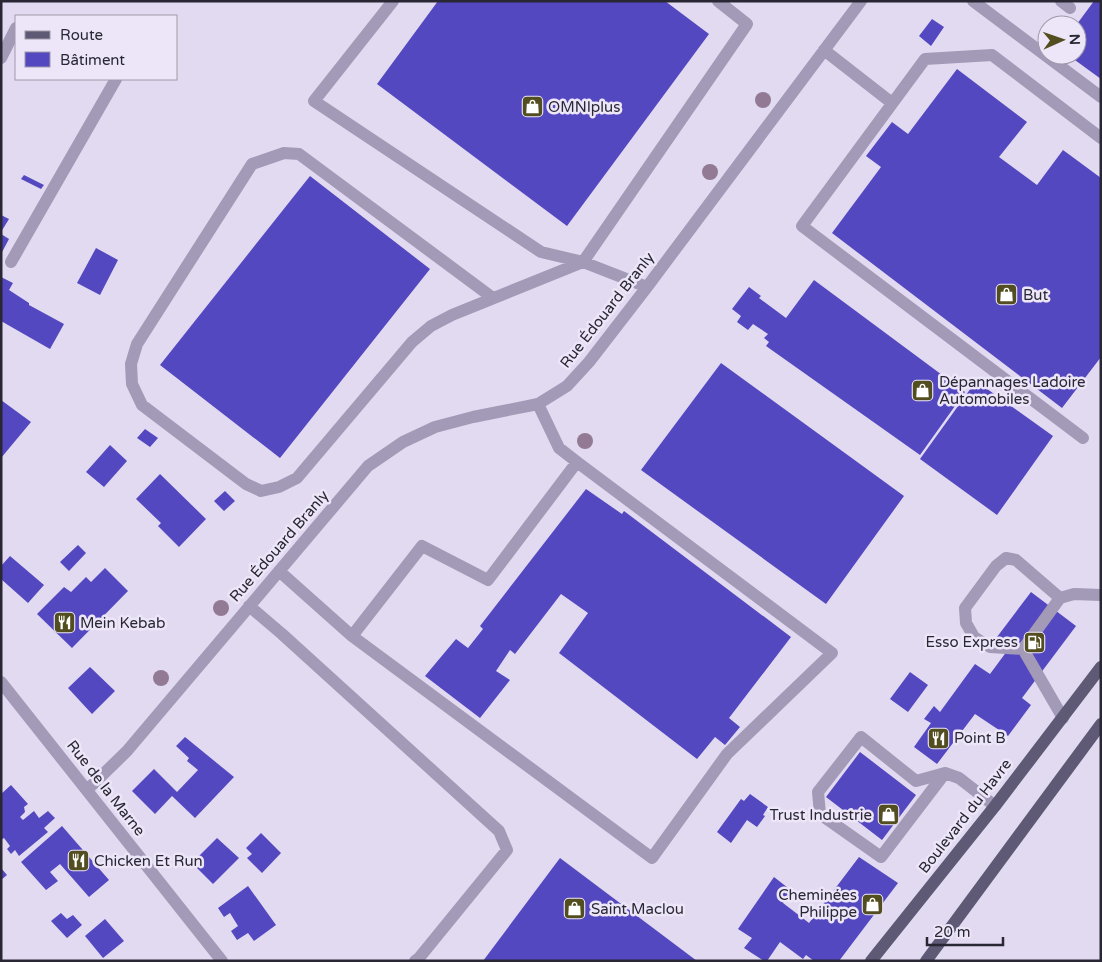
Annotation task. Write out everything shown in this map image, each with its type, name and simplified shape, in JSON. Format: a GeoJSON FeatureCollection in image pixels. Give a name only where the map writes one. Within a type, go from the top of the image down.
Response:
{"type":"FeatureCollection","features":[{"type":"Feature","properties":{"kind":"main road","name":"Boulevard du Havre"},"geometry":{"type":"LineString","coordinates":[[871,961],[996,806],[1101,666]]}},
{"type":"Feature","properties":{"kind":"main road"},"geometry":{"type":"LineString","coordinates":[[926,961],[1101,724]]}},
{"type":"Feature","properties":{"kind":"street"},"geometry":{"type":"LineString","coordinates":[[393,1],[314,101],[541,252],[583,262],[647,287]]}},
{"type":"Feature","properties":{"kind":"street"},"geometry":{"type":"LineString","coordinates":[[492,298],[299,154],[284,153],[252,164],[137,344],[131,364],[132,384],[142,405],[246,484],[261,490],[279,487],[297,478],[412,342],[431,326],[492,298],[583,262],[747,24],[718,1]]}},
{"type":"Feature","properties":{"kind":"street","name":"Rue Édouard Branly"},"geometry":{"type":"LineString","coordinates":[[87,790],[127,751],[368,466],[403,442],[435,428],[473,417],[538,404],[567,386],[590,362],[861,1]]}},
{"type":"Feature","properties":{"kind":"street"},"geometry":{"type":"LineString","coordinates":[[973,1],[1101,97]]}},
{"type":"Feature","properties":{"kind":"street"},"geometry":{"type":"LineString","coordinates":[[1,58],[15,30]]}},
{"type":"Feature","properties":{"kind":"street"},"geometry":{"type":"LineString","coordinates":[[824,50],[892,103]]}},
{"type":"Feature","properties":{"kind":"street"},"geometry":{"type":"LineString","coordinates":[[1083,438],[802,226],[925,59],[992,55],[1101,138]]}},
{"type":"Feature","properties":{"kind":"street"},"geometry":{"type":"LineString","coordinates":[[11,262],[115,80]]}},
{"type":"Feature","properties":{"kind":"street"},"geometry":{"type":"LineString","coordinates":[[279,571],[352,636],[652,858],[727,754],[832,653],[559,448],[538,404]]}},
{"type":"Feature","properties":{"kind":"street"},"geometry":{"type":"LineString","coordinates":[[352,636],[422,546],[488,580],[577,462]]}},
{"type":"Feature","properties":{"kind":"street"},"geometry":{"type":"LineString","coordinates":[[1023,649],[990,647],[974,637],[966,623],[965,608],[996,566],[1006,558],[1016,560],[1060,598]]}},
{"type":"Feature","properties":{"kind":"street"},"geometry":{"type":"LineString","coordinates":[[1023,649],[1060,598],[1074,594],[1101,595]]}},
{"type":"Feature","properties":{"kind":"street"},"geometry":{"type":"LineString","coordinates":[[249,606],[499,831],[507,850],[419,960]]}},
{"type":"Feature","properties":{"kind":"street"},"geometry":{"type":"LineString","coordinates":[[1023,649],[1063,718]]}},
{"type":"Feature","properties":{"kind":"street","name":"Rue de la Marne"},"geometry":{"type":"LineString","coordinates":[[1,682],[222,961]]}},
{"type":"Feature","properties":{"kind":"street"},"geometry":{"type":"LineString","coordinates":[[945,772],[881,857],[820,814],[818,792],[861,737],[916,781],[945,772],[959,778],[996,806]]}},
{"type":"Feature","properties":{"kind":"building","name":"OMNIplus"},"geometry":{"type":"Polygon","coordinates":[[[438,1],[665,1],[709,34],[567,226],[377,84],[438,1]]]}},
{"type":"Feature","properties":{"kind":"building"},"geometry":{"type":"Polygon","coordinates":[[[1094,1],[1101,1],[1101,79],[1082,65],[1087,65],[1087,15],[1084,15],[1094,1]]]}},
{"type":"Feature","properties":{"kind":"building"},"geometry":{"type":"Polygon","coordinates":[[[932,19],[944,27],[931,46],[919,36],[932,19]]]}},
{"type":"Feature","properties":{"kind":"building","name":"But"},"geometry":{"type":"Polygon","coordinates":[[[957,69],[1027,122],[999,157],[1037,185],[1063,150],[1101,178],[1101,357],[1062,408],[832,233],[881,167],[866,156],[892,122],[908,134],[957,69]]]}},
{"type":"Feature","properties":{"kind":"building"},"geometry":{"type":"Polygon","coordinates":[[[24,175],[44,185],[41,189],[21,179],[24,175]]]}},
{"type":"Feature","properties":{"kind":"building"},"geometry":{"type":"Polygon","coordinates":[[[310,176],[430,269],[280,458],[160,365],[310,176]]]}},
{"type":"Feature","properties":{"kind":"building"},"geometry":{"type":"Polygon","coordinates":[[[1,215],[9,219],[1,232],[1,215]]]}},
{"type":"Feature","properties":{"kind":"building"},"geometry":{"type":"Polygon","coordinates":[[[1,234],[9,239],[1,254],[1,234]]]}},
{"type":"Feature","properties":{"kind":"building"},"geometry":{"type":"Polygon","coordinates":[[[96,248],[118,260],[100,295],[77,283],[96,248]]]}},
{"type":"Feature","properties":{"kind":"building"},"geometry":{"type":"Polygon","coordinates":[[[1,277],[13,283],[9,290],[29,303],[29,305],[64,324],[50,349],[1,321],[1,277]]]}},
{"type":"Feature","properties":{"kind":"building"},"geometry":{"type":"Polygon","coordinates":[[[814,280],[965,392],[920,455],[766,346],[769,342],[764,338],[768,334],[753,324],[748,330],[737,322],[741,316],[732,309],[749,287],[761,296],[759,298],[786,318],[814,280]]]}},
{"type":"Feature","properties":{"kind":"building"},"geometry":{"type":"Polygon","coordinates":[[[721,363],[904,496],[826,604],[641,470],[721,363]]]}},
{"type":"Feature","properties":{"kind":"building"},"geometry":{"type":"Polygon","coordinates":[[[976,381],[1053,436],[997,515],[920,459],[976,381]]]}},
{"type":"Feature","properties":{"kind":"building"},"geometry":{"type":"Polygon","coordinates":[[[1,400],[31,422],[1,458],[1,400]]]}},
{"type":"Feature","properties":{"kind":"building"},"geometry":{"type":"Polygon","coordinates":[[[145,429],[158,438],[150,447],[137,438],[145,429]]]}},
{"type":"Feature","properties":{"kind":"building"},"geometry":{"type":"Polygon","coordinates":[[[110,445],[127,461],[104,487],[86,472],[110,445]]]}},
{"type":"Feature","properties":{"kind":"building"},"geometry":{"type":"Polygon","coordinates":[[[160,474],[206,519],[179,547],[158,526],[161,523],[136,499],[160,474]]]}},
{"type":"Feature","properties":{"kind":"building"},"geometry":{"type":"Polygon","coordinates":[[[586,489],[622,514],[624,511],[791,637],[729,718],[740,727],[725,745],[715,737],[697,759],[559,653],[588,613],[561,594],[515,654],[510,650],[496,671],[510,680],[480,718],[425,676],[456,639],[468,648],[483,629],[480,626],[586,489]]]}},
{"type":"Feature","properties":{"kind":"building"},"geometry":{"type":"Polygon","coordinates":[[[225,491],[235,501],[224,511],[214,501],[225,491]]]}},
{"type":"Feature","properties":{"kind":"building"},"geometry":{"type":"Polygon","coordinates":[[[78,545],[86,553],[69,571],[60,562],[78,545]]]}},
{"type":"Feature","properties":{"kind":"building"},"geometry":{"type":"Polygon","coordinates":[[[10,556],[44,585],[28,603],[1,579],[1,566],[10,556]]]}},
{"type":"Feature","properties":{"kind":"building"},"geometry":{"type":"Polygon","coordinates":[[[105,568],[128,591],[72,648],[37,614],[64,587],[71,592],[86,577],[91,582],[105,568]]]}},
{"type":"Feature","properties":{"kind":"building"},"geometry":{"type":"Polygon","coordinates":[[[1031,592],[1076,626],[1022,698],[1031,705],[1008,736],[975,714],[937,764],[914,747],[931,723],[924,719],[934,706],[940,712],[975,664],[990,674],[1010,647],[997,637],[1031,592]]]}},
{"type":"Feature","properties":{"kind":"building"},"geometry":{"type":"Polygon","coordinates":[[[90,667],[115,691],[92,714],[68,688],[90,667]]]}},
{"type":"Feature","properties":{"kind":"building"},"geometry":{"type":"Polygon","coordinates":[[[910,672],[928,685],[908,712],[890,699],[910,672]]]}},
{"type":"Feature","properties":{"kind":"building"},"geometry":{"type":"Polygon","coordinates":[[[185,737],[234,777],[195,818],[172,796],[155,814],[132,791],[154,769],[177,792],[198,770],[187,761],[189,758],[176,746],[185,737]]]}},
{"type":"Feature","properties":{"kind":"building"},"geometry":{"type":"Polygon","coordinates":[[[860,752],[916,795],[882,840],[826,797],[860,752]]]}},
{"type":"Feature","properties":{"kind":"building"},"geometry":{"type":"Polygon","coordinates":[[[11,785],[28,804],[24,807],[25,812],[20,817],[23,820],[34,811],[39,818],[48,811],[55,818],[44,828],[48,832],[19,856],[15,850],[11,854],[7,849],[10,846],[4,838],[1,840],[1,794],[11,785]]]}},
{"type":"Feature","properties":{"kind":"building"},"geometry":{"type":"Polygon","coordinates":[[[750,794],[768,807],[763,815],[765,816],[757,827],[747,820],[731,843],[717,832],[741,799],[744,801],[750,794]]]}},
{"type":"Feature","properties":{"kind":"building"},"geometry":{"type":"Polygon","coordinates":[[[62,826],[109,880],[89,897],[60,864],[50,872],[58,881],[46,890],[21,862],[62,826]]]}},
{"type":"Feature","properties":{"kind":"building"},"geometry":{"type":"Polygon","coordinates":[[[261,833],[281,853],[262,873],[247,858],[252,854],[246,848],[261,833]]]}},
{"type":"Feature","properties":{"kind":"building"},"geometry":{"type":"Polygon","coordinates":[[[217,838],[239,858],[213,884],[192,863],[217,838]]]}},
{"type":"Feature","properties":{"kind":"building"},"geometry":{"type":"Polygon","coordinates":[[[859,857],[898,883],[839,961],[814,961],[806,955],[803,959],[780,942],[767,961],[744,948],[752,938],[738,929],[774,877],[792,891],[783,903],[809,923],[859,857]]]}},
{"type":"Feature","properties":{"kind":"building","name":"Saint Maclou"},"geometry":{"type":"Polygon","coordinates":[[[560,858],[697,961],[483,961],[560,858]]]}},
{"type":"Feature","properties":{"kind":"building"},"geometry":{"type":"Polygon","coordinates":[[[1,868],[7,875],[1,880],[1,868]]]}},
{"type":"Feature","properties":{"kind":"building"},"geometry":{"type":"Polygon","coordinates":[[[248,886],[276,925],[254,941],[248,933],[237,940],[231,931],[238,926],[230,913],[224,917],[218,908],[248,886]]]}},
{"type":"Feature","properties":{"kind":"building"},"geometry":{"type":"Polygon","coordinates":[[[61,913],[67,919],[73,915],[82,925],[67,938],[51,921],[61,913]]]}},
{"type":"Feature","properties":{"kind":"building"},"geometry":{"type":"Polygon","coordinates":[[[105,919],[124,941],[103,958],[85,936],[105,919]]]}},
{"type":"Feature","properties":{"kind":"place","name":"OMNIplus"},"geometry":{"type":"Point","coordinates":[532,107]}},
{"type":"Feature","properties":{"kind":"place","name":"But"},"geometry":{"type":"Point","coordinates":[1007,295]}},
{"type":"Feature","properties":{"kind":"place","name":"Dépannages Ladoire Automobiles"},"geometry":{"type":"Point","coordinates":[923,391]}},
{"type":"Feature","properties":{"kind":"place","name":"Mein Kebab"},"geometry":{"type":"Point","coordinates":[64,623]}},
{"type":"Feature","properties":{"kind":"place","name":"Esso Express"},"geometry":{"type":"Point","coordinates":[1034,642]}},
{"type":"Feature","properties":{"kind":"place","name":"Point B"},"geometry":{"type":"Point","coordinates":[938,738]}},
{"type":"Feature","properties":{"kind":"place","name":"Trust Industrie"},"geometry":{"type":"Point","coordinates":[888,815]}},
{"type":"Feature","properties":{"kind":"place","name":"Chicken Et Run"},"geometry":{"type":"Point","coordinates":[78,861]}},
{"type":"Feature","properties":{"kind":"place","name":"Cheminées Philippe"},"geometry":{"type":"Point","coordinates":[873,904]}},
{"type":"Feature","properties":{"kind":"place","name":"Saint Maclou"},"geometry":{"type":"Point","coordinates":[575,909]}}]}
